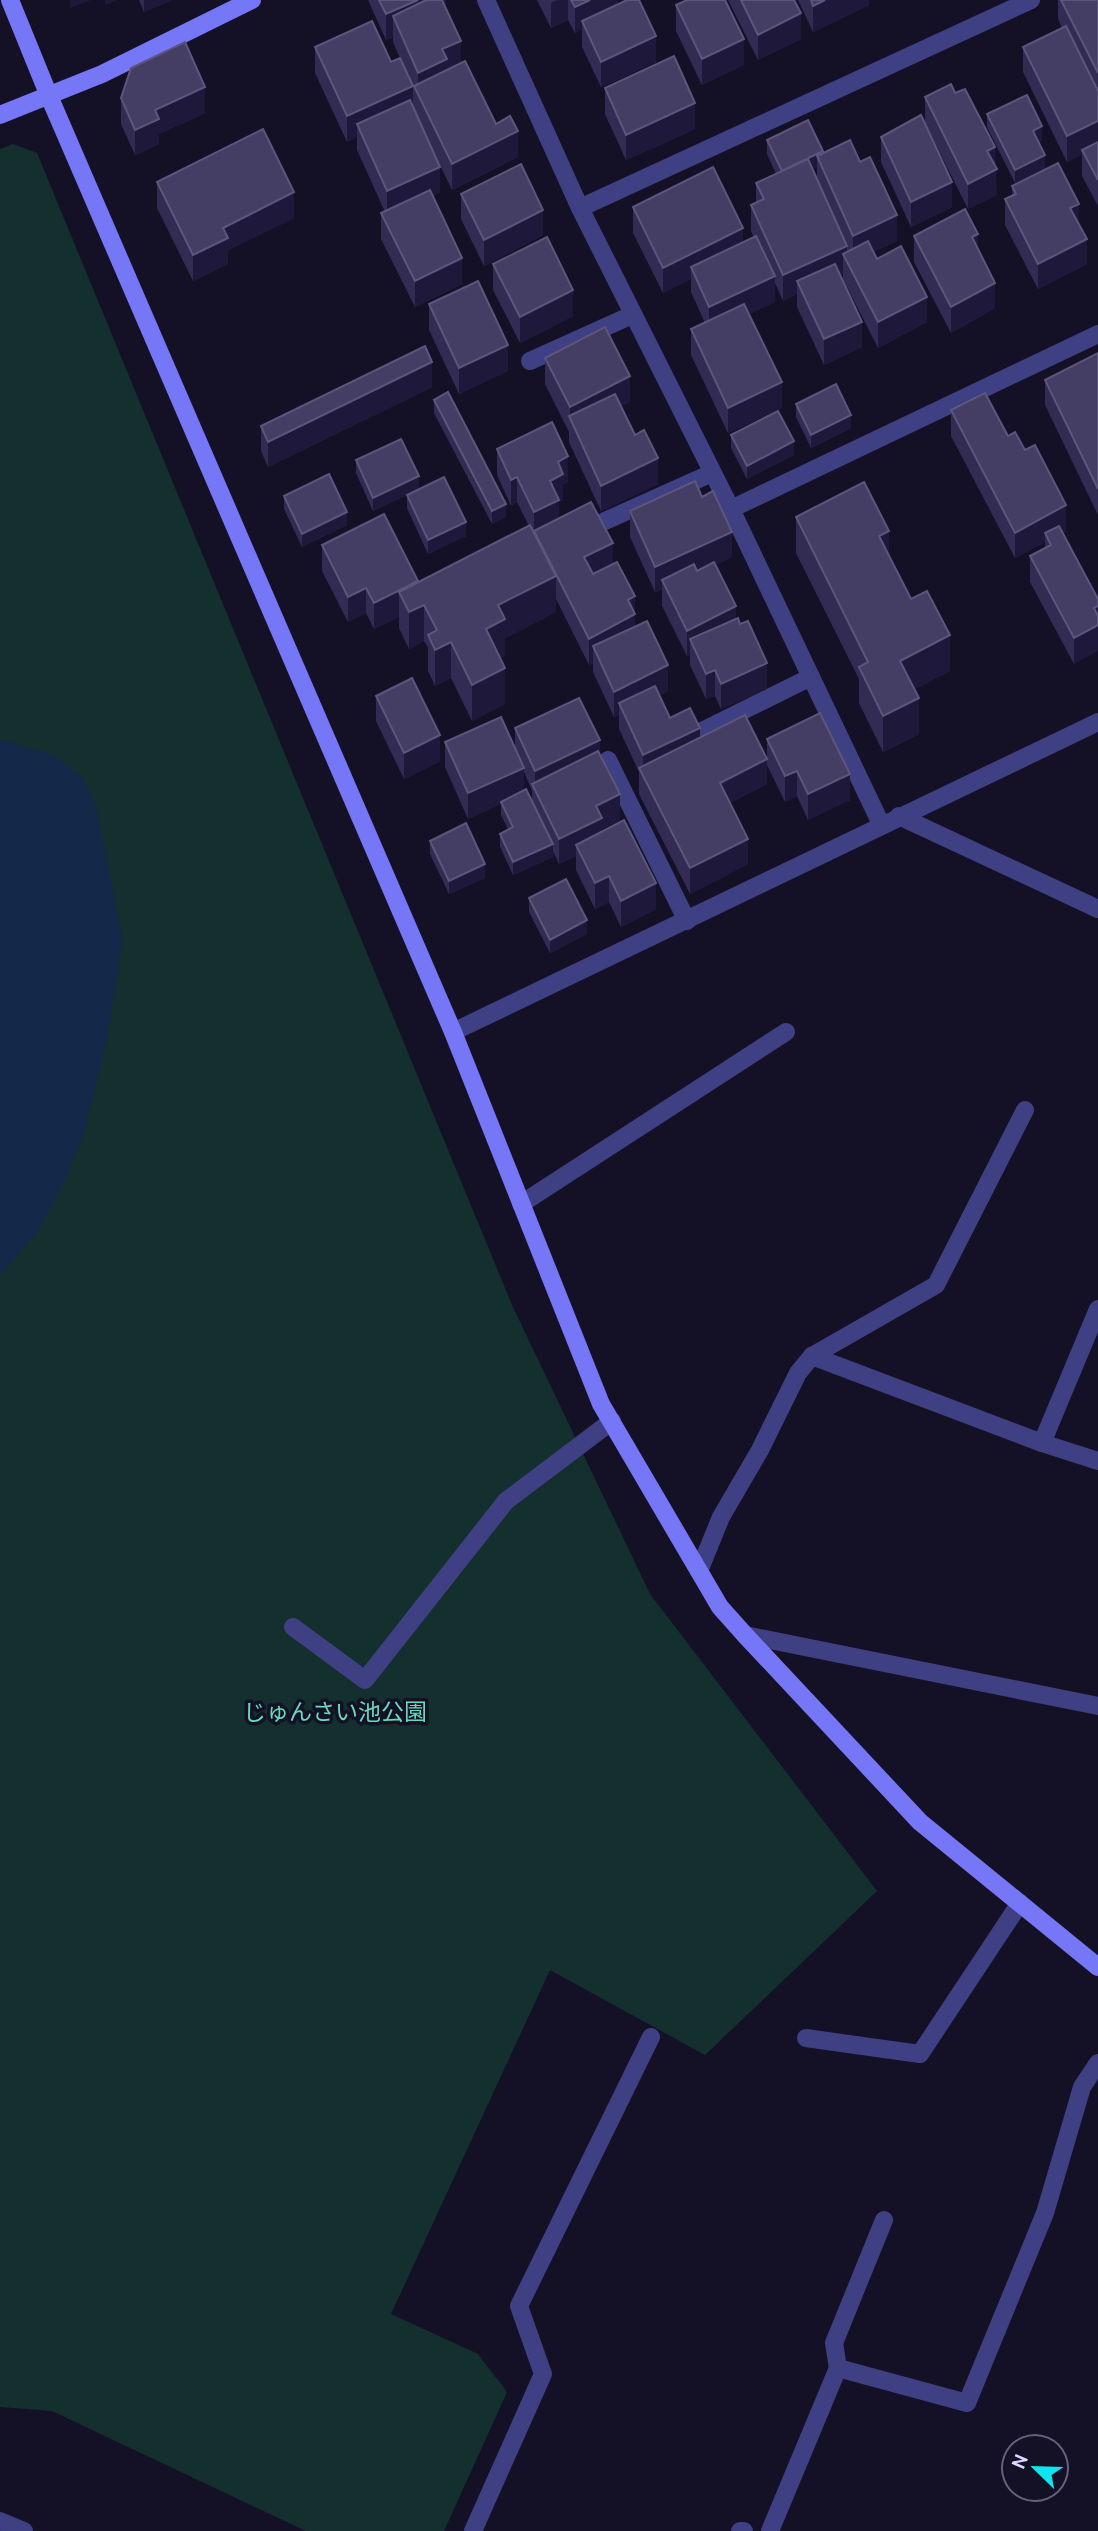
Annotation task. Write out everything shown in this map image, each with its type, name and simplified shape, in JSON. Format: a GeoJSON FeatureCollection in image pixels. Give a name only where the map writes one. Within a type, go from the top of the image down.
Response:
{"type":"FeatureCollection","features":[{"type":"Feature","properties":{"kind":"street"},"geometry":{"type":"LineString","coordinates":[[10,0],[48,96],[453,1032],[601,1404],[720,1607],[744,1635],[920,1822],[1098,1966]]}},
{"type":"Feature","properties":{"kind":"street"},"geometry":{"type":"LineString","coordinates":[[0,115],[102,74],[252,0]]}},
{"type":"Feature","properties":{"kind":"street"},"geometry":{"type":"LineString","coordinates":[[486,0],[580,208],[731,509],[881,824]]}},
{"type":"Feature","properties":{"kind":"street"},"geometry":{"type":"LineString","coordinates":[[580,208],[1031,0]]}},
{"type":"Feature","properties":{"kind":"street"},"geometry":{"type":"LineString","coordinates":[[530,361],[632,315]]}},
{"type":"Feature","properties":{"kind":"street"},"geometry":{"type":"LineString","coordinates":[[731,509],[1098,334]]}},
{"type":"Feature","properties":{"kind":"street"},"geometry":{"type":"LineString","coordinates":[[606,521],[712,473]]}},
{"type":"Feature","properties":{"kind":"street"},"geometry":{"type":"LineString","coordinates":[[698,733],[811,677]]}},
{"type":"Feature","properties":{"kind":"street"},"geometry":{"type":"LineString","coordinates":[[453,1032],[1098,722]]}},
{"type":"Feature","properties":{"kind":"street"},"geometry":{"type":"LineString","coordinates":[[608,760],[687,921]]}},
{"type":"Feature","properties":{"kind":"street"},"geometry":{"type":"LineString","coordinates":[[899,816],[1098,909]]}},
{"type":"Feature","properties":{"kind":"street"},"geometry":{"type":"LineString","coordinates":[[521,1204],[786,1032]]}},
{"type":"Feature","properties":{"kind":"street"},"geometry":{"type":"LineString","coordinates":[[699,1571],[722,1517],[760,1450],[798,1373],[813,1356],[936,1285],[1025,1110]]}},
{"type":"Feature","properties":{"kind":"street"},"geometry":{"type":"LineString","coordinates":[[1042,1443],[1098,1309]]}},
{"type":"Feature","properties":{"kind":"street"},"geometry":{"type":"LineString","coordinates":[[813,1356],[1042,1443],[1098,1461]]}},
{"type":"Feature","properties":{"kind":"street"},"geometry":{"type":"LineString","coordinates":[[293,1627],[365,1680],[506,1502],[612,1421]]}},
{"type":"Feature","properties":{"kind":"street"},"geometry":{"type":"LineString","coordinates":[[744,1635],[1098,1706]]}},
{"type":"Feature","properties":{"kind":"street"},"geometry":{"type":"LineString","coordinates":[[806,2038],[920,2054],[1020,1903]]}},
{"type":"Feature","properties":{"kind":"street"},"geometry":{"type":"LineString","coordinates":[[473,2531],[543,2374],[519,2306],[651,2037]]}},
{"type":"Feature","properties":{"kind":"street"},"geometry":{"type":"LineString","coordinates":[[838,2368],[967,2403],[1045,2213],[1082,2087],[1098,2063]]}},
{"type":"Feature","properties":{"kind":"street"},"geometry":{"type":"LineString","coordinates":[[770,2531],[838,2368],[834,2343],[884,2220]]}},
{"type":"Feature","properties":{"kind":"street"},"geometry":{"type":"LineString","coordinates":[[0,2521],[24,2531]]}},
{"type":"Feature","properties":{"kind":"green space","name":"じゅんさい池公園"},"geometry":{"type":"Polygon","coordinates":[[[13,144],[37,153],[512,1305],[650,1594],[877,1891],[705,2055],[550,1970],[391,2314],[478,2354],[507,2392],[444,2531],[306,2531],[52,2411],[0,2407],[0,149],[13,144]]]}},
{"type":"Feature","properties":{"kind":"water"},"geometry":{"type":"Polygon","coordinates":[[[0,739],[55,756],[82,777],[96,806],[123,942],[107,1040],[84,1134],[64,1183],[38,1231],[0,1276],[0,739]]]}},
{"type":"Feature","properties":{"kind":"building"},"geometry":{"type":"Polygon","coordinates":[[[379,0],[418,0],[386,14],[379,0]]]}},
{"type":"Feature","properties":{"kind":"building"},"geometry":{"type":"Polygon","coordinates":[[[426,0],[442,0],[461,41],[442,49],[447,59],[418,73],[393,16],[426,0]]]}},
{"type":"Feature","properties":{"kind":"building"},"geometry":{"type":"Polygon","coordinates":[[[571,0],[590,0],[575,7],[571,0]]]}},
{"type":"Feature","properties":{"kind":"building"},"geometry":{"type":"Polygon","coordinates":[[[627,0],[639,0],[656,36],[601,62],[582,21],[627,0]]]}},
{"type":"Feature","properties":{"kind":"building"},"geometry":{"type":"Polygon","coordinates":[[[687,0],[725,0],[744,39],[702,59],[676,5],[687,0]]]}},
{"type":"Feature","properties":{"kind":"building"},"geometry":{"type":"Polygon","coordinates":[[[741,0],[794,0],[801,13],[758,35],[741,0]]]}},
{"type":"Feature","properties":{"kind":"building"},"geometry":{"type":"Polygon","coordinates":[[[811,0],[825,0],[813,6],[811,0]]]}},
{"type":"Feature","properties":{"kind":"building"},"geometry":{"type":"Polygon","coordinates":[[[1061,0],[1098,0],[1098,73],[1061,0]]]}},
{"type":"Feature","properties":{"kind":"building"},"geometry":{"type":"Polygon","coordinates":[[[372,21],[391,62],[400,58],[413,86],[347,116],[315,47],[372,21]]]}},
{"type":"Feature","properties":{"kind":"building"},"geometry":{"type":"Polygon","coordinates":[[[1066,26],[1098,91],[1098,121],[1067,136],[1023,47],[1066,26]]]}},
{"type":"Feature","properties":{"kind":"building"},"geometry":{"type":"Polygon","coordinates":[[[185,42],[205,87],[155,110],[159,119],[135,130],[121,98],[131,68],[185,42]]]}},
{"type":"Feature","properties":{"kind":"building"},"geometry":{"type":"Polygon","coordinates":[[[674,56],[695,103],[626,135],[605,88],[674,56]]]}},
{"type":"Feature","properties":{"kind":"building"},"geometry":{"type":"Polygon","coordinates":[[[465,61],[496,124],[510,116],[518,131],[452,164],[414,86],[465,61]]]}},
{"type":"Feature","properties":{"kind":"building"},"geometry":{"type":"Polygon","coordinates":[[[951,84],[955,93],[965,89],[995,147],[987,151],[997,169],[968,184],[925,97],[951,84]]]}},
{"type":"Feature","properties":{"kind":"building"},"geometry":{"type":"Polygon","coordinates":[[[1027,95],[1042,126],[1033,131],[1045,155],[1015,170],[987,114],[1027,95]]]}},
{"type":"Feature","properties":{"kind":"building"},"geometry":{"type":"Polygon","coordinates":[[[410,100],[440,167],[387,191],[357,124],[410,100]]]}},
{"type":"Feature","properties":{"kind":"building"},"geometry":{"type":"Polygon","coordinates":[[[921,115],[952,182],[911,202],[881,137],[921,115]]]}},
{"type":"Feature","properties":{"kind":"building"},"geometry":{"type":"Polygon","coordinates":[[[808,120],[823,151],[782,171],[767,140],[808,120]]]}},
{"type":"Feature","properties":{"kind":"building"},"geometry":{"type":"Polygon","coordinates":[[[263,129],[294,192],[223,228],[228,238],[193,255],[157,182],[263,129]]]}},
{"type":"Feature","properties":{"kind":"building"},"geometry":{"type":"Polygon","coordinates":[[[850,140],[860,162],[870,157],[897,215],[853,236],[817,156],[850,140]]]}},
{"type":"Feature","properties":{"kind":"building"},"geometry":{"type":"Polygon","coordinates":[[[1098,142],[1098,180],[1082,150],[1098,142]]]}},
{"type":"Feature","properties":{"kind":"building"},"geometry":{"type":"Polygon","coordinates":[[[808,159],[847,246],[783,275],[751,205],[764,199],[756,183],[808,159]]]}},
{"type":"Feature","properties":{"kind":"building"},"geometry":{"type":"Polygon","coordinates":[[[1058,163],[1079,204],[1070,208],[1087,239],[1038,264],[1005,199],[1016,194],[1012,186],[1058,163]]]}},
{"type":"Feature","properties":{"kind":"building"},"geometry":{"type":"Polygon","coordinates":[[[521,164],[543,210],[484,240],[461,194],[521,164]]]}},
{"type":"Feature","properties":{"kind":"building"},"geometry":{"type":"Polygon","coordinates":[[[713,167],[743,228],[663,268],[633,207],[713,167]]]}},
{"type":"Feature","properties":{"kind":"building"},"geometry":{"type":"Polygon","coordinates":[[[430,190],[462,258],[415,281],[381,213],[430,190]]]}},
{"type":"Feature","properties":{"kind":"building"},"geometry":{"type":"Polygon","coordinates":[[[965,209],[978,234],[972,237],[995,283],[951,307],[914,236],[965,209]]]}},
{"type":"Feature","properties":{"kind":"building"},"geometry":{"type":"Polygon","coordinates":[[[756,236],[775,276],[709,307],[691,267],[756,236]]]}},
{"type":"Feature","properties":{"kind":"building"},"geometry":{"type":"Polygon","coordinates":[[[547,237],[573,290],[520,317],[493,264],[547,237]]]}},
{"type":"Feature","properties":{"kind":"building"},"geometry":{"type":"Polygon","coordinates":[[[868,241],[877,259],[901,246],[927,297],[878,322],[843,254],[868,241]]]}},
{"type":"Feature","properties":{"kind":"building"},"geometry":{"type":"Polygon","coordinates":[[[835,264],[862,322],[824,339],[797,281],[835,264]]]}},
{"type":"Feature","properties":{"kind":"building"},"geometry":{"type":"Polygon","coordinates":[[[478,281],[508,345],[459,368],[429,304],[478,281]]]}},
{"type":"Feature","properties":{"kind":"building"},"geometry":{"type":"Polygon","coordinates":[[[744,304],[782,382],[728,408],[691,329],[744,304]]]}},
{"type":"Feature","properties":{"kind":"building"},"geometry":{"type":"Polygon","coordinates":[[[605,327],[630,376],[570,407],[545,358],[605,327]]]}},
{"type":"Feature","properties":{"kind":"building"},"geometry":{"type":"Polygon","coordinates":[[[425,346],[432,362],[268,442],[261,426],[425,346]]]}},
{"type":"Feature","properties":{"kind":"building"},"geometry":{"type":"Polygon","coordinates":[[[1098,353],[1098,489],[1045,380],[1098,353]]]}},
{"type":"Feature","properties":{"kind":"building"},"geometry":{"type":"Polygon","coordinates":[[[836,384],[851,415],[811,435],[796,404],[836,384]]]}},
{"type":"Feature","properties":{"kind":"building"},"geometry":{"type":"Polygon","coordinates":[[[448,392],[506,504],[492,511],[434,400],[448,392]]]}},
{"type":"Feature","properties":{"kind":"building"},"geometry":{"type":"Polygon","coordinates":[[[985,393],[1008,436],[1015,432],[1025,450],[1035,445],[1066,505],[1015,533],[951,410],[985,393]]]}},
{"type":"Feature","properties":{"kind":"building"},"geometry":{"type":"Polygon","coordinates":[[[615,394],[635,435],[644,430],[658,458],[601,486],[569,416],[615,394]]]}},
{"type":"Feature","properties":{"kind":"building"},"geometry":{"type":"Polygon","coordinates":[[[778,411],[794,441],[747,466],[731,435],[778,411]]]}},
{"type":"Feature","properties":{"kind":"building"},"geometry":{"type":"Polygon","coordinates":[[[552,422],[568,456],[558,462],[563,474],[550,481],[559,500],[534,512],[517,477],[511,480],[497,449],[552,422]]]}},
{"type":"Feature","properties":{"kind":"building"},"geometry":{"type":"Polygon","coordinates":[[[401,439],[419,476],[373,498],[356,460],[401,439]]]}},
{"type":"Feature","properties":{"kind":"building"},"geometry":{"type":"Polygon","coordinates":[[[329,474],[347,512],[302,534],[284,496],[329,474]]]}},
{"type":"Feature","properties":{"kind":"building"},"geometry":{"type":"Polygon","coordinates":[[[444,477],[466,522],[428,540],[407,495],[444,477]]]}},
{"type":"Feature","properties":{"kind":"building"},"geometry":{"type":"Polygon","coordinates":[[[695,481],[702,497],[713,491],[732,532],[655,567],[630,511],[695,481]]]}},
{"type":"Feature","properties":{"kind":"building"},"geometry":{"type":"Polygon","coordinates":[[[864,482],[889,531],[879,536],[911,599],[927,591],[950,635],[900,661],[919,698],[883,716],[859,667],[868,662],[796,517],[864,482]]]}},
{"type":"Feature","properties":{"kind":"building"},"geometry":{"type":"Polygon","coordinates":[[[591,502],[613,543],[584,557],[593,574],[617,562],[635,596],[628,600],[635,614],[589,639],[534,531],[591,502]]]}},
{"type":"Feature","properties":{"kind":"building"},"geometry":{"type":"Polygon","coordinates":[[[384,514],[418,581],[374,603],[366,588],[348,597],[322,545],[384,514]]]}},
{"type":"Feature","properties":{"kind":"building"},"geometry":{"type":"Polygon","coordinates":[[[530,525],[556,576],[498,605],[505,619],[486,629],[505,668],[472,685],[451,642],[435,650],[428,635],[437,630],[424,605],[409,612],[399,592],[530,525]]]}},
{"type":"Feature","properties":{"kind":"building"},"geometry":{"type":"Polygon","coordinates":[[[1059,526],[1098,599],[1098,606],[1094,608],[1098,625],[1074,638],[1030,556],[1051,545],[1045,533],[1059,526]]]}},
{"type":"Feature","properties":{"kind":"building"},"geometry":{"type":"Polygon","coordinates":[[[714,562],[736,606],[687,631],[662,580],[694,564],[697,571],[714,562]]]}},
{"type":"Feature","properties":{"kind":"building"},"geometry":{"type":"Polygon","coordinates":[[[738,618],[740,624],[748,621],[767,663],[721,684],[715,670],[706,674],[690,639],[738,618]]]}},
{"type":"Feature","properties":{"kind":"building"},"geometry":{"type":"Polygon","coordinates":[[[647,621],[668,665],[614,692],[593,646],[647,621]]]}},
{"type":"Feature","properties":{"kind":"building"},"geometry":{"type":"Polygon","coordinates":[[[412,678],[440,735],[404,753],[376,696],[412,678]]]}},
{"type":"Feature","properties":{"kind":"building"},"geometry":{"type":"Polygon","coordinates":[[[655,686],[670,718],[690,708],[700,728],[643,755],[619,703],[655,686]]]}},
{"type":"Feature","properties":{"kind":"building"},"geometry":{"type":"Polygon","coordinates":[[[579,698],[600,740],[535,771],[515,728],[579,698]]]}},
{"type":"Feature","properties":{"kind":"building"},"geometry":{"type":"Polygon","coordinates":[[[820,713],[850,774],[808,794],[797,771],[785,776],[767,739],[820,713]]]}},
{"type":"Feature","properties":{"kind":"building"},"geometry":{"type":"Polygon","coordinates":[[[745,715],[767,759],[720,783],[748,839],[690,868],[639,768],[745,715]]]}},
{"type":"Feature","properties":{"kind":"building"},"geometry":{"type":"Polygon","coordinates":[[[501,717],[524,768],[468,793],[445,742],[501,717]]]}},
{"type":"Feature","properties":{"kind":"building"},"geometry":{"type":"Polygon","coordinates":[[[598,751],[620,794],[596,806],[602,818],[559,839],[532,784],[598,751]]]}},
{"type":"Feature","properties":{"kind":"building"},"geometry":{"type":"Polygon","coordinates":[[[526,789],[553,844],[513,862],[500,834],[513,827],[501,802],[526,789]]]}},
{"type":"Feature","properties":{"kind":"building"},"geometry":{"type":"Polygon","coordinates":[[[624,820],[656,883],[621,901],[609,876],[595,883],[576,845],[624,820]]]}},
{"type":"Feature","properties":{"kind":"building"},"geometry":{"type":"Polygon","coordinates":[[[466,823],[485,864],[449,881],[430,841],[466,823]]]}},
{"type":"Feature","properties":{"kind":"building"},"geometry":{"type":"Polygon","coordinates":[[[566,879],[587,920],[550,940],[529,898],[566,879]]]}}]}
